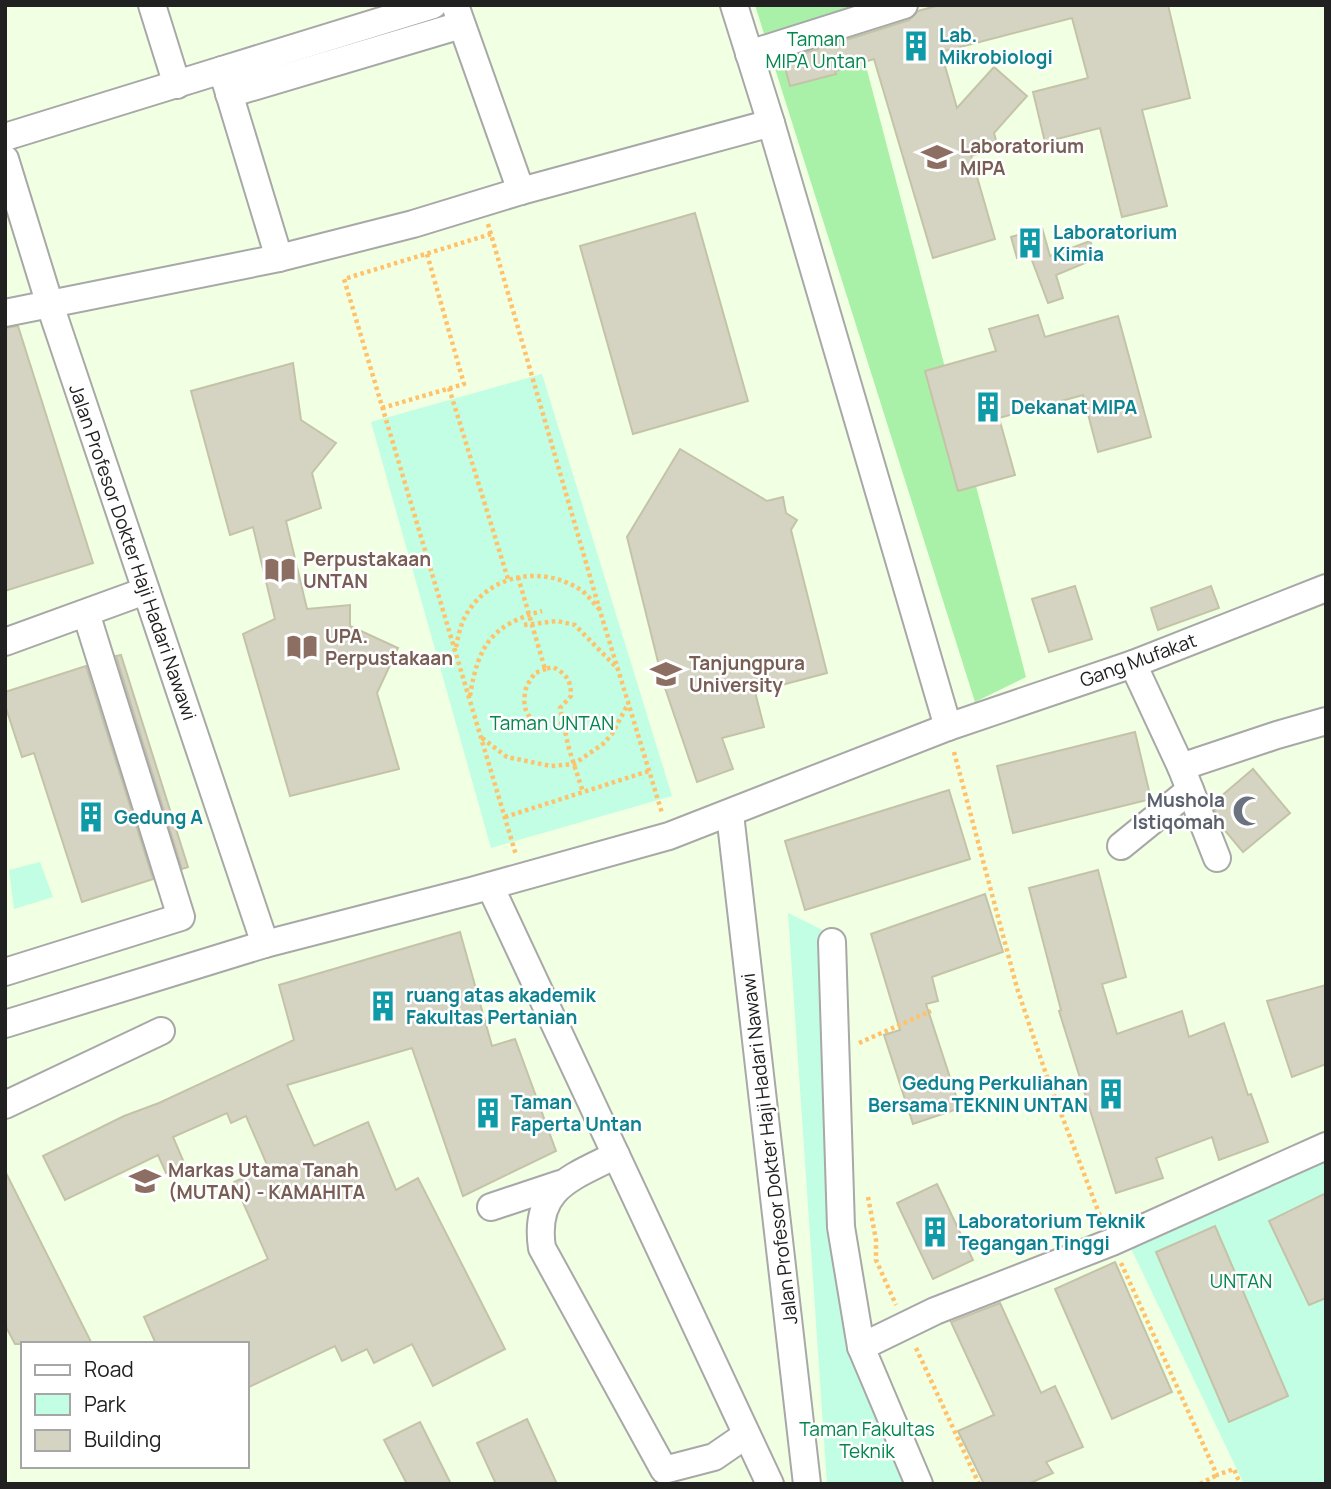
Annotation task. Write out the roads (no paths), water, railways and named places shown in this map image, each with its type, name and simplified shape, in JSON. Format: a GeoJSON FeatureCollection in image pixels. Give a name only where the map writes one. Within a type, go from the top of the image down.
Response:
{"type":"FeatureCollection","features":[{"type":"Feature","properties":{"kind":"street"},"geometry":{"type":"LineString","coordinates":[[152,5],[177,85]]}},
{"type":"Feature","properties":{"kind":"street"},"geometry":{"type":"LineString","coordinates":[[225,82],[433,5]]}},
{"type":"Feature","properties":{"kind":"street"},"geometry":{"type":"LineString","coordinates":[[734,5],[948,727]]}},
{"type":"Feature","properties":{"kind":"street"},"geometry":{"type":"LineString","coordinates":[[749,54],[904,5]]}},
{"type":"Feature","properties":{"kind":"street"},"geometry":{"type":"LineString","coordinates":[[5,137],[177,85],[225,82],[458,15],[521,191]]}},
{"type":"Feature","properties":{"kind":"street"},"geometry":{"type":"LineString","coordinates":[[225,82],[279,258]]}},
{"type":"Feature","properties":{"kind":"street"},"geometry":{"type":"LineString","coordinates":[[5,313],[279,258],[412,224],[521,191],[771,123]]}},
{"type":"Feature","properties":{"kind":"street","name":"Jalan Profesor Dokter Haji Hadari Nawawi"},"geometry":{"type":"LineString","coordinates":[[5,159],[16,235],[50,305],[265,944]]}},
{"type":"Feature","properties":{"kind":"street","name":"Gang Mufakat"},"geometry":{"type":"LineString","coordinates":[[5,1024],[265,944],[669,836],[948,727],[1133,664],[1326,588]]}},
{"type":"Feature","properties":{"kind":"street"},"geometry":{"type":"LineString","coordinates":[[5,642],[145,591]]}},
{"type":"Feature","properties":{"kind":"street"},"geometry":{"type":"LineString","coordinates":[[5,972],[181,917],[86,613]]}},
{"type":"Feature","properties":{"kind":"street"},"geometry":{"type":"LineString","coordinates":[[1133,664],[1185,778],[1217,858]]}},
{"type":"Feature","properties":{"kind":"street"},"geometry":{"type":"LineString","coordinates":[[1121,846],[1185,778],[1277,735],[1326,721]]}},
{"type":"Feature","properties":{"kind":"street","name":"Jalan Profesor Dokter Haji Hadari Nawawi"},"geometry":{"type":"LineString","coordinates":[[730,814],[807,1484]]}},
{"type":"Feature","properties":{"kind":"street"},"geometry":{"type":"LineString","coordinates":[[490,886],[769,1484]]}},
{"type":"Feature","properties":{"kind":"street"},"geometry":{"type":"LineString","coordinates":[[832,942],[841,1227],[861,1347],[919,1484]]}},
{"type":"Feature","properties":{"kind":"street"},"geometry":{"type":"LineString","coordinates":[[5,1105],[161,1031]]}},
{"type":"Feature","properties":{"kind":"street"},"geometry":{"type":"LineString","coordinates":[[861,1347],[947,1306],[1112,1242],[1326,1146]]}},
{"type":"Feature","properties":{"kind":"street"},"geometry":{"type":"LineString","coordinates":[[491,1207],[560,1184],[616,1155]]}},
{"type":"Feature","properties":{"kind":"street"},"geometry":{"type":"LineString","coordinates":[[560,1184],[545,1206],[539,1228],[542,1248],[667,1477],[714,1457],[747,1434]]}},
{"type":"Feature","properties":{"kind":"place","name":"Lab. Mikrobiologi"},"geometry":{"type":"Point","coordinates":[916,46]}},
{"type":"Feature","properties":{"kind":"place","name":"Laboratorium MIPA"},"geometry":{"type":"Point","coordinates":[937,157]}},
{"type":"Feature","properties":{"kind":"place","name":"Laboratorium Kimia"},"geometry":{"type":"Point","coordinates":[1030,243]}},
{"type":"Feature","properties":{"kind":"place","name":"Dekanat MIPA"},"geometry":{"type":"Point","coordinates":[988,407]}},
{"type":"Feature","properties":{"kind":"place","name":"Perpustakaan UNTAN"},"geometry":{"type":"Point","coordinates":[280,570]}},
{"type":"Feature","properties":{"kind":"place","name":"UPA. Perpustakaan"},"geometry":{"type":"Point","coordinates":[302,647]}},
{"type":"Feature","properties":{"kind":"place","name":"Tanjungpura University"},"geometry":{"type":"Point","coordinates":[666,674]}},
{"type":"Feature","properties":{"kind":"place","name":"Mushola Istiqomah"},"geometry":{"type":"Point","coordinates":[1248,811]}},
{"type":"Feature","properties":{"kind":"place","name":"Gedung A"},"geometry":{"type":"Point","coordinates":[91,817]}},
{"type":"Feature","properties":{"kind":"place","name":"ruang atas akademik Fakultas Pertanian"},"geometry":{"type":"Point","coordinates":[383,1006]}},
{"type":"Feature","properties":{"kind":"place","name":"Gedung Perkuliahan Bersama TEKNIN UNTAN"},"geometry":{"type":"Point","coordinates":[1111,1094]}},
{"type":"Feature","properties":{"kind":"place","name":"Taman Faperta Untan"},"geometry":{"type":"Point","coordinates":[488,1113]}},
{"type":"Feature","properties":{"kind":"place","name":"Markas Utama Tanah (MUTAN) - KAMAHITA"},"geometry":{"type":"Point","coordinates":[145,1181]}},
{"type":"Feature","properties":{"kind":"place","name":"Laboratorium Teknik Tegangan Tinggi"},"geometry":{"type":"Point","coordinates":[935,1232]}},
{"type":"Feature","properties":{"kind":"park label","name":"Taman MIPA Untan"},"geometry":{"type":"Point","coordinates":[816,50]}},
{"type":"Feature","properties":{"kind":"park label","name":"Taman UNTAN"},"geometry":{"type":"Point","coordinates":[552,723]}},
{"type":"Feature","properties":{"kind":"park label","name":"UNTAN"},"geometry":{"type":"Point","coordinates":[1241,1281]}},
{"type":"Feature","properties":{"kind":"park label","name":"Taman Fakultas Teknik"},"geometry":{"type":"Point","coordinates":[867,1440]}}]}
